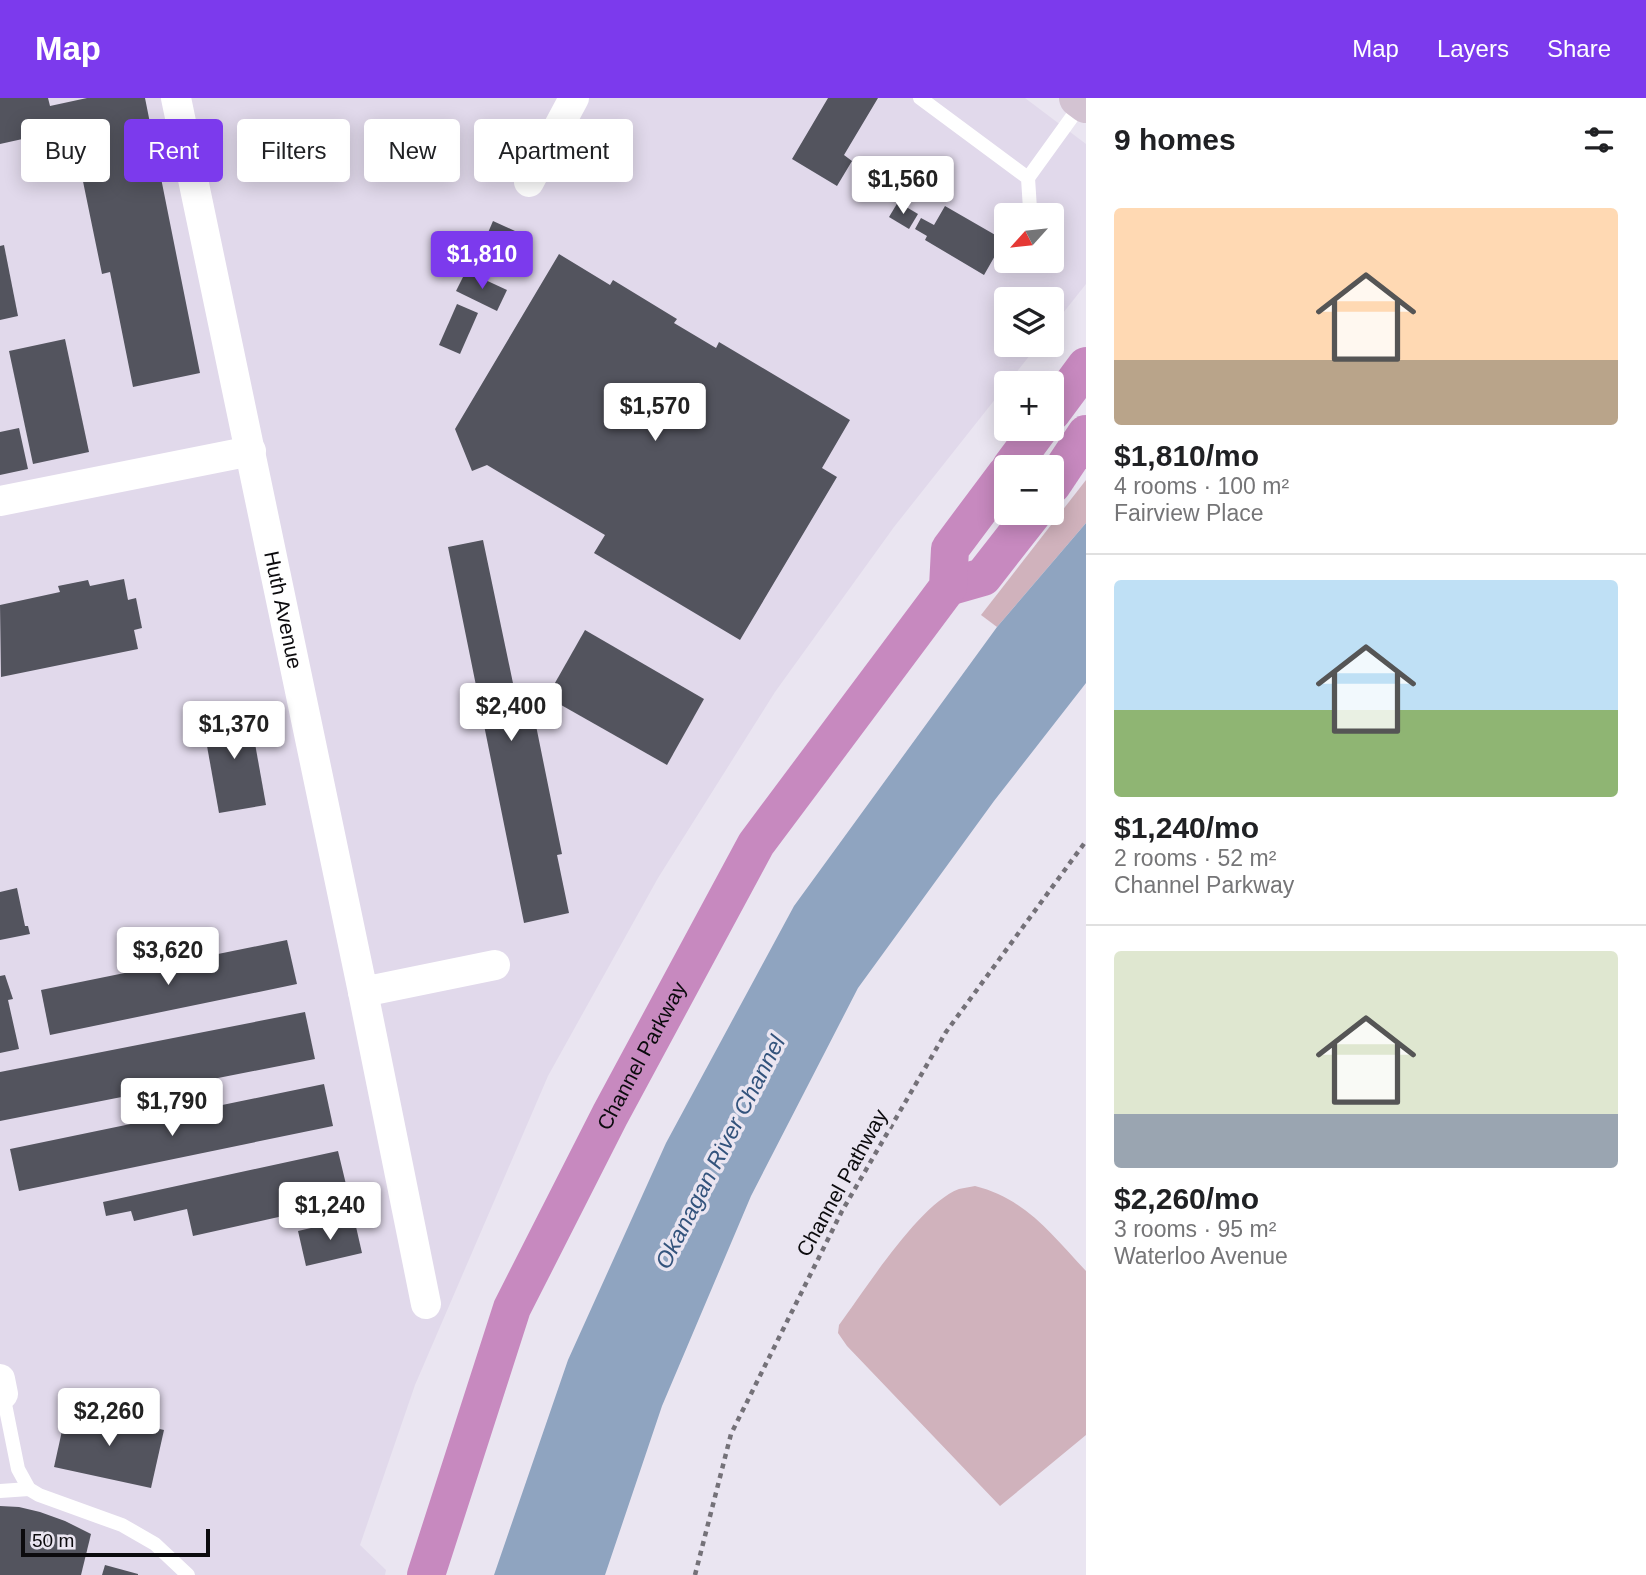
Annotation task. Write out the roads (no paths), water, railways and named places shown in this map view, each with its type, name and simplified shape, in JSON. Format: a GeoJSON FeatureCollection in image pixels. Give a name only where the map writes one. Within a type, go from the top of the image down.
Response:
{"type":"FeatureCollection","features":[{"type":"Feature","properties":{"kind":"highway"},"geometry":{"type":"LineString","coordinates":[[1064,396],[1086,366]]}},
{"type":"Feature","properties":{"kind":"highway"},"geometry":{"type":"LineString","coordinates":[[1064,467],[1086,434]]}},
{"type":"Feature","properties":{"kind":"highway"},"geometry":{"type":"LineString","coordinates":[[994,490],[950,550],[948,587],[983,577],[1024,525]]}},
{"type":"Feature","properties":{"kind":"highway","name":"Channel Parkway"},"geometry":{"type":"LineString","coordinates":[[426,1575],[512,1308],[610,1115],[757,844],[948,587]]}},
{"type":"Feature","properties":{"kind":"street","name":"Huth Avenue"},"geometry":{"type":"LineString","coordinates":[[176,98],[426,1304]]}},
{"type":"Feature","properties":{"kind":"street"},"geometry":{"type":"LineString","coordinates":[[563,119],[574,98]]}},
{"type":"Feature","properties":{"kind":"street"},"geometry":{"type":"LineString","coordinates":[[0,501],[251,451]]}},
{"type":"Feature","properties":{"kind":"street"},"geometry":{"type":"LineString","coordinates":[[363,992],[495,965]]}},
{"type":"Feature","properties":{"kind":"lane"},"geometry":{"type":"LineString","coordinates":[[920,98],[1028,178]]}},
{"type":"Feature","properties":{"kind":"lane"},"geometry":{"type":"LineString","coordinates":[[1030,203],[1028,178],[1082,101]]}},
{"type":"Feature","properties":{"kind":"lane"},"geometry":{"type":"LineString","coordinates":[[2,1386],[18,1469],[29,1489]]}},
{"type":"Feature","properties":{"kind":"lane"},"geometry":{"type":"LineString","coordinates":[[0,1491],[29,1489],[122,1525],[155,1544],[188,1575]]}},
{"type":"Feature","properties":{"kind":"water","name":"Okanagan River Channel"},"geometry":{"type":"Polygon","coordinates":[[[1086,523],[1086,683],[994,801],[858,988],[751,1196],[662,1406],[605,1575],[494,1575],[568,1360],[666,1143],[794,906],[997,627],[1086,523]]]}}]}
